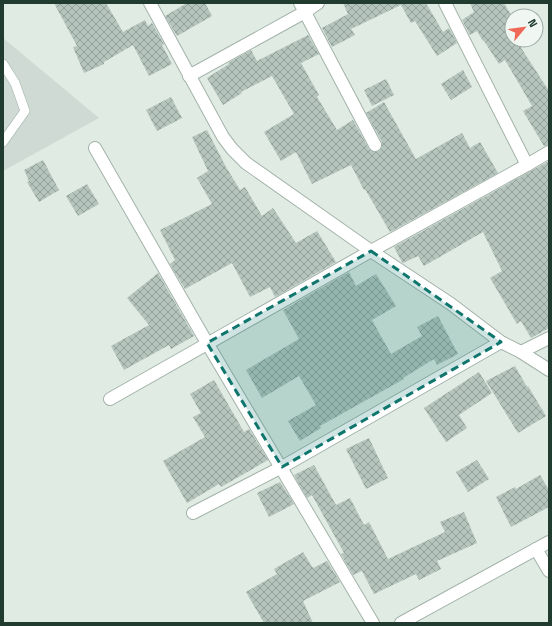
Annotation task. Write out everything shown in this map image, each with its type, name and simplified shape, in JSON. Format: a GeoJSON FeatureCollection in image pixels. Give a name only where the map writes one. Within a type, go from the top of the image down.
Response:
{"type":"FeatureCollection","features":[{"type":"Feature","properties":{"kind":"street"},"geometry":{"type":"LineString","coordinates":[[150,3],[223,137],[232,149],[246,163],[371,251],[451,304],[501,342],[521,352],[549,370]]}},
{"type":"Feature","properties":{"kind":"street"},"geometry":{"type":"LineString","coordinates":[[189,76],[302,7],[318,3]]}},
{"type":"Feature","properties":{"kind":"street"},"geometry":{"type":"LineString","coordinates":[[445,3],[527,165]]}},
{"type":"Feature","properties":{"kind":"street"},"geometry":{"type":"LineString","coordinates":[[302,7],[375,145]]}},
{"type":"Feature","properties":{"kind":"street"},"geometry":{"type":"LineString","coordinates":[[95,148],[207,343],[282,467],[373,623]]}},
{"type":"Feature","properties":{"kind":"street"},"geometry":{"type":"LineString","coordinates":[[110,399],[207,343],[549,152]]}},
{"type":"Feature","properties":{"kind":"street"},"geometry":{"type":"LineString","coordinates":[[521,352],[549,338]]}},
{"type":"Feature","properties":{"kind":"street"},"geometry":{"type":"LineString","coordinates":[[193,513],[282,467],[501,342]]}},
{"type":"Feature","properties":{"kind":"street"},"geometry":{"type":"LineString","coordinates":[[401,623],[549,542]]}},
{"type":"Feature","properties":{"kind":"street"},"geometry":{"type":"LineString","coordinates":[[536,549],[549,571]]}},
{"type":"Feature","properties":{"kind":"lane"},"geometry":{"type":"LineString","coordinates":[[3,64],[15,84],[25,111],[3,142]]}},
{"type":"Feature","properties":{"kind":"highlighted area"},"geometry":{"type":"Polygon","coordinates":[[[371,251],[501,342],[282,467],[207,343],[371,251]]]}},
{"type":"Feature","properties":{"kind":"shaded area"},"geometry":{"type":"Polygon","coordinates":[[[3,38],[99,118],[3,171],[3,38]]]}},
{"type":"Feature","properties":{"kind":"building"},"geometry":{"type":"Polygon","coordinates":[[[54,3],[106,3],[123,32],[145,20],[148,26],[152,23],[164,44],[162,45],[172,64],[149,76],[133,45],[104,62],[104,64],[84,73],[73,47],[77,46],[54,3]]]}},
{"type":"Feature","properties":{"kind":"building"},"geometry":{"type":"Polygon","coordinates":[[[187,3],[205,3],[212,16],[177,36],[165,16],[187,3]]]}},
{"type":"Feature","properties":{"kind":"building"},"geometry":{"type":"Polygon","coordinates":[[[343,3],[426,3],[443,32],[449,28],[457,43],[437,56],[415,21],[411,23],[401,5],[351,29],[355,35],[332,47],[322,28],[348,14],[343,3]]]}},
{"type":"Feature","properties":{"kind":"building"},"geometry":{"type":"Polygon","coordinates":[[[470,3],[504,3],[507,8],[504,8],[504,48],[521,48],[549,91],[549,145],[544,146],[523,111],[532,106],[505,60],[499,64],[477,31],[470,35],[462,20],[474,12],[470,3]]]}},
{"type":"Feature","properties":{"kind":"building"},"geometry":{"type":"Polygon","coordinates":[[[308,35],[319,54],[301,63],[319,95],[317,97],[337,130],[353,120],[369,149],[374,152],[379,151],[382,146],[382,142],[366,113],[384,102],[416,159],[462,133],[470,148],[480,142],[498,173],[390,232],[365,189],[364,190],[351,165],[312,184],[296,152],[281,161],[264,132],[294,114],[272,76],[241,92],[242,93],[223,105],[207,78],[229,64],[228,63],[251,50],[257,61],[308,35]]]}},
{"type":"Feature","properties":{"kind":"building"},"geometry":{"type":"Polygon","coordinates":[[[463,70],[472,87],[451,100],[441,84],[463,70]]]}},
{"type":"Feature","properties":{"kind":"building"},"geometry":{"type":"Polygon","coordinates":[[[386,79],[394,95],[372,106],[364,90],[386,79]]]}},
{"type":"Feature","properties":{"kind":"building"},"geometry":{"type":"Polygon","coordinates":[[[171,97],[182,118],[157,131],[146,110],[171,97]]]}},
{"type":"Feature","properties":{"kind":"building"},"geometry":{"type":"Polygon","coordinates":[[[207,130],[240,190],[245,187],[262,216],[273,208],[296,243],[317,231],[336,262],[275,297],[270,287],[250,297],[232,263],[185,289],[170,264],[175,260],[160,230],[212,204],[197,178],[208,171],[192,137],[207,130]]]}},
{"type":"Feature","properties":{"kind":"building"},"geometry":{"type":"Polygon","coordinates":[[[43,160],[59,190],[39,202],[27,182],[29,181],[24,170],[43,160]]]}},
{"type":"Feature","properties":{"kind":"building"},"geometry":{"type":"Polygon","coordinates":[[[549,161],[549,328],[531,338],[521,321],[517,324],[490,278],[502,271],[483,232],[424,266],[418,256],[403,263],[402,262],[394,247],[549,161]]]}},
{"type":"Feature","properties":{"kind":"building"},"geometry":{"type":"Polygon","coordinates":[[[87,184],[99,204],[78,216],[66,196],[87,184]]]}},
{"type":"Feature","properties":{"kind":"building"},"geometry":{"type":"Polygon","coordinates":[[[349,272],[356,286],[376,274],[396,306],[372,320],[391,354],[422,336],[417,327],[438,316],[458,354],[437,365],[434,359],[403,378],[404,379],[320,426],[321,428],[300,441],[288,421],[316,405],[299,376],[262,398],[246,370],[299,339],[283,310],[349,272]]]}},
{"type":"Feature","properties":{"kind":"building"},"geometry":{"type":"Polygon","coordinates":[[[158,273],[194,336],[171,349],[169,345],[124,370],[111,346],[149,325],[127,298],[158,273]]]}},
{"type":"Feature","properties":{"kind":"building"},"geometry":{"type":"Polygon","coordinates":[[[515,366],[546,416],[518,433],[486,381],[515,366]]]}},
{"type":"Feature","properties":{"kind":"building"},"geometry":{"type":"Polygon","coordinates":[[[479,372],[492,393],[459,415],[467,428],[446,442],[424,408],[479,372]]]}},
{"type":"Feature","properties":{"kind":"building"},"geometry":{"type":"Polygon","coordinates":[[[214,380],[244,432],[249,429],[268,460],[221,487],[219,484],[187,503],[163,461],[205,437],[193,417],[201,413],[190,394],[214,380]]]}},
{"type":"Feature","properties":{"kind":"building"},"geometry":{"type":"Polygon","coordinates":[[[369,438],[388,478],[366,489],[346,449],[369,438]]]}},
{"type":"Feature","properties":{"kind":"building"},"geometry":{"type":"Polygon","coordinates":[[[477,460],[489,479],[468,492],[456,472],[477,460]]]}},
{"type":"Feature","properties":{"kind":"building"},"geometry":{"type":"Polygon","coordinates":[[[314,465],[336,505],[350,498],[364,525],[369,522],[388,559],[445,532],[440,522],[464,512],[477,543],[437,561],[441,569],[419,580],[416,574],[374,594],[362,571],[353,575],[341,554],[344,553],[312,495],[307,498],[294,475],[314,465]]]}},
{"type":"Feature","properties":{"kind":"building"},"geometry":{"type":"Polygon","coordinates":[[[540,475],[549,490],[549,507],[511,527],[496,497],[515,487],[516,489],[540,475]]]}},
{"type":"Feature","properties":{"kind":"building"},"geometry":{"type":"Polygon","coordinates":[[[280,482],[294,504],[269,517],[257,493],[280,482]]]}},
{"type":"Feature","properties":{"kind":"building"},"geometry":{"type":"Polygon","coordinates":[[[303,552],[313,568],[327,561],[340,582],[303,601],[313,623],[264,623],[246,592],[277,574],[274,569],[303,552]]]}}]}
